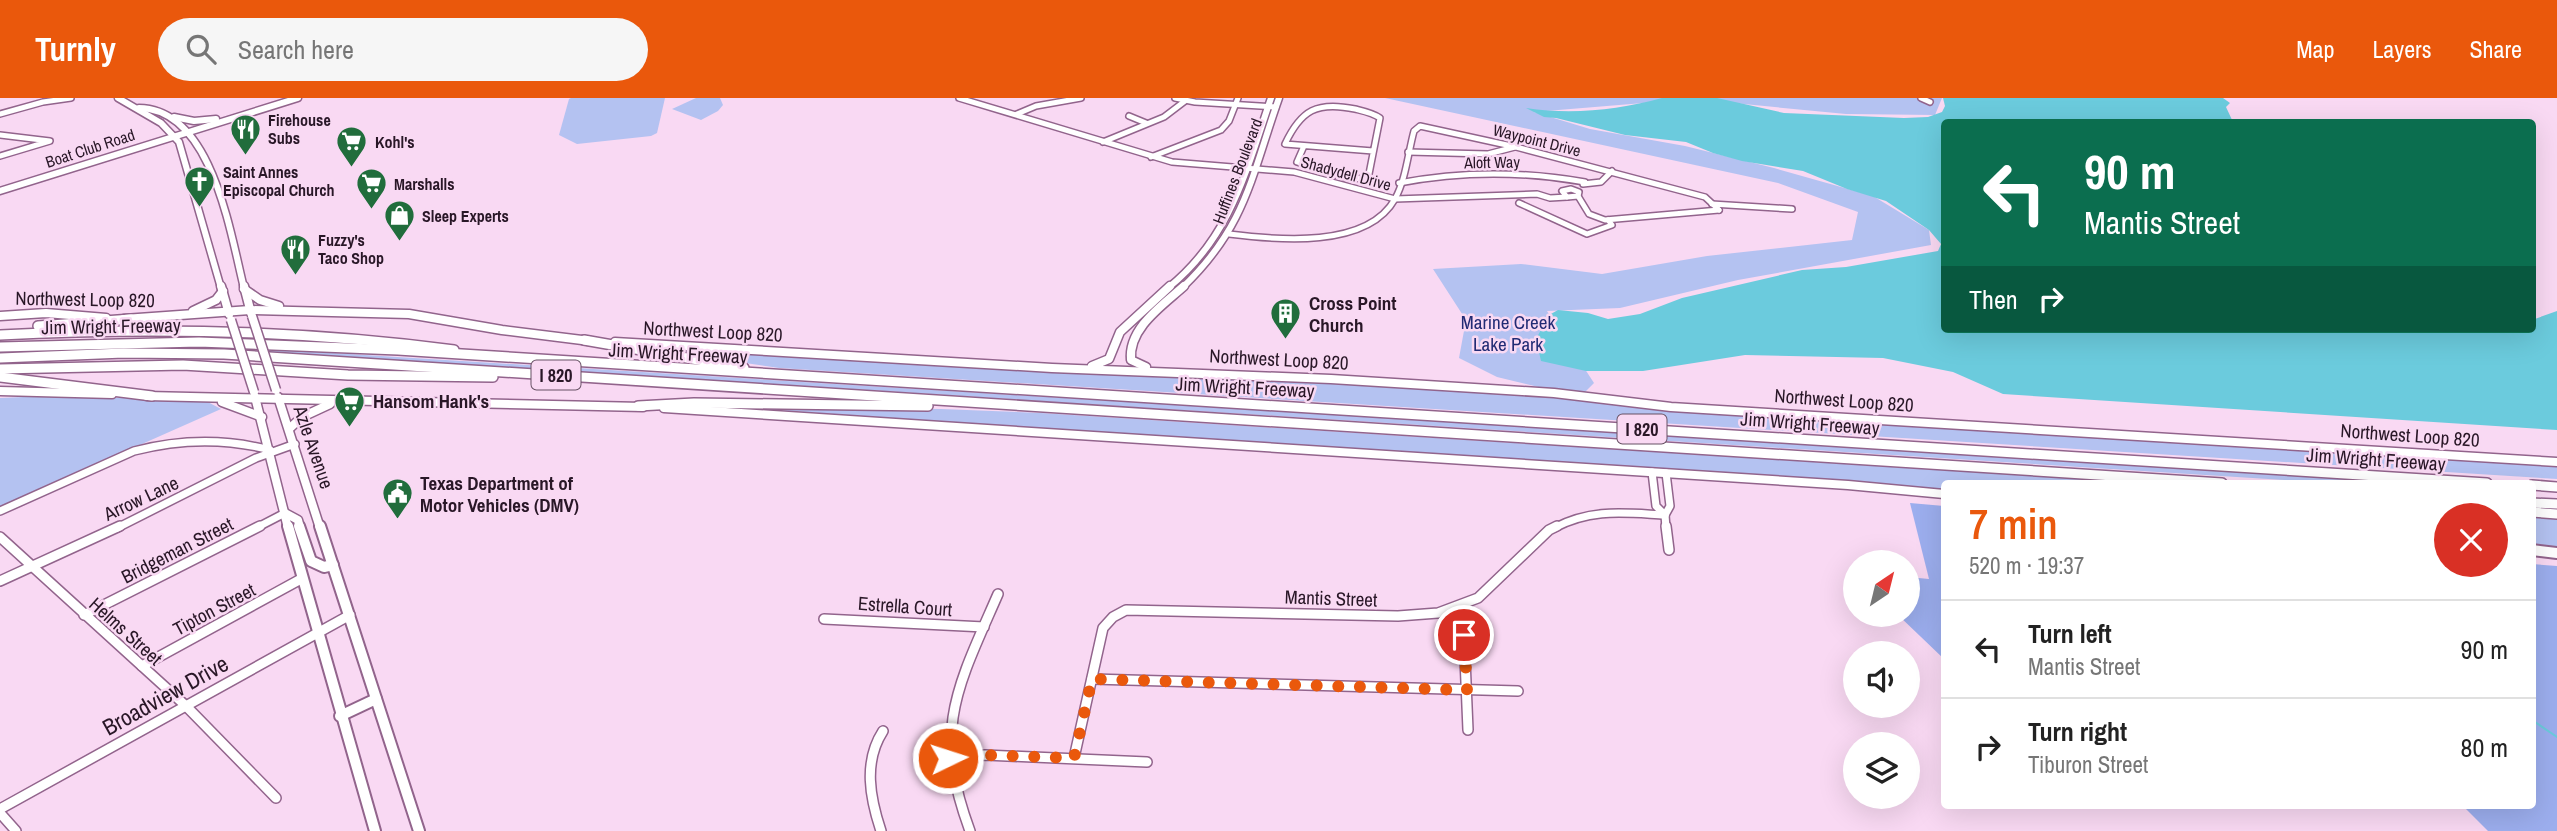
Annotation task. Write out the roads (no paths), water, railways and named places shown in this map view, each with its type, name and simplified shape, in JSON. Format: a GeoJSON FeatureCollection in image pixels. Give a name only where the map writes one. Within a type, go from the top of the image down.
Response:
{"type":"FeatureCollection","features":[{"type":"Feature","properties":{"kind":"highway"},"geometry":{"type":"LineString","coordinates":[[0,333],[131,320]]}},
{"type":"Feature","properties":{"kind":"highway"},"geometry":{"type":"LineString","coordinates":[[0,333],[142,329],[284,332],[391,341],[460,351],[482,358]]}},
{"type":"Feature","properties":{"kind":"highway"},"geometry":{"type":"LineString","coordinates":[[583,340],[796,376]]}},
{"type":"Feature","properties":{"kind":"highway","name":"Jim Wright Freeway"},"geometry":{"type":"LineString","coordinates":[[0,347],[81,342],[200,341],[2440,480]]}},
{"type":"Feature","properties":{"kind":"highway","name":"Jim Wright Freeway"},"geometry":{"type":"LineString","coordinates":[[0,358],[124,353],[224,355],[2175,480]]}},
{"type":"Feature","properties":{"kind":"highway"},"geometry":{"type":"LineString","coordinates":[[0,369],[183,365],[409,377],[512,377],[533,374]]}},
{"type":"Feature","properties":{"kind":"highway"},"geometry":{"type":"LineString","coordinates":[[0,377],[152,396]]}},
{"type":"Feature","properties":{"kind":"highway"},"geometry":{"type":"LineString","coordinates":[[638,406],[694,403],[956,406],[1027,410],[1039,407]]}},
{"type":"Feature","properties":{"kind":"highway"},"geometry":{"type":"LineString","coordinates":[[2536,485],[2557,487]]}},
{"type":"Feature","properties":{"kind":"highway"},"geometry":{"type":"LineString","coordinates":[[2536,503],[2557,504]]}},
{"type":"Feature","properties":{"kind":"highway"},"geometry":{"type":"LineString","coordinates":[[2536,512],[2557,514]]}},
{"type":"Feature","properties":{"kind":"main road","name":"Azle Avenue"},"geometry":{"type":"LineString","coordinates":[[118,98],[139,108],[161,113],[201,139],[251,313],[419,831]]}},
{"type":"Feature","properties":{"kind":"main road","name":"Boat Club Road"},"geometry":{"type":"LineString","coordinates":[[0,191],[289,98]]}},
{"type":"Feature","properties":{"kind":"main road","name":"Boat Club Road"},"geometry":{"type":"LineString","coordinates":[[226,119],[298,98]]}},
{"type":"Feature","properties":{"kind":"main road","name":"Huffines Boulevard"},"geometry":{"type":"LineString","coordinates":[[1271,98],[1272,107]]}},
{"type":"Feature","properties":{"kind":"main road","name":"Huffines Boulevard"},"geometry":{"type":"LineString","coordinates":[[1154,370],[1130,360],[1129,354],[1136,336],[1158,310],[1202,269],[1229,234],[1272,107],[1279,98]]}},
{"type":"Feature","properties":{"kind":"main road","name":"Azle Avenue"},"geometry":{"type":"LineString","coordinates":[[139,108],[137,111],[165,126],[175,135],[182,149],[229,315],[262,417],[301,579],[375,831]]}},
{"type":"Feature","properties":{"kind":"main road"},"geometry":{"type":"LineString","coordinates":[[161,113],[194,121],[226,119]]}},
{"type":"Feature","properties":{"kind":"main road"},"geometry":{"type":"LineString","coordinates":[[201,139],[226,119]]}},
{"type":"Feature","properties":{"kind":"main road"},"geometry":{"type":"LineString","coordinates":[[123,152],[156,136],[165,126]]}},
{"type":"Feature","properties":{"kind":"main road"},"geometry":{"type":"LineString","coordinates":[[123,152],[163,144],[182,149]]}},
{"type":"Feature","properties":{"kind":"main road","name":"Huffines Boulevard"},"geometry":{"type":"LineString","coordinates":[[1052,368],[1103,362],[1111,355],[1120,332],[1198,261],[1219,233],[1251,168]]}},
{"type":"Feature","properties":{"kind":"main road"},"geometry":{"type":"LineString","coordinates":[[192,181],[211,177]]}},
{"type":"Feature","properties":{"kind":"main road"},"geometry":{"type":"LineString","coordinates":[[196,196],[215,191]]}},
{"type":"Feature","properties":{"kind":"main road"},"geometry":{"type":"LineString","coordinates":[[1219,233],[1229,234]]}},
{"type":"Feature","properties":{"kind":"main road"},"geometry":{"type":"LineString","coordinates":[[244,289],[269,304],[294,310]]}},
{"type":"Feature","properties":{"kind":"main road"},"geometry":{"type":"LineString","coordinates":[[181,316],[216,300],[223,291]]}},
{"type":"Feature","properties":{"kind":"main road"},"geometry":{"type":"LineString","coordinates":[[1146,306],[1158,310]]}},
{"type":"Feature","properties":{"kind":"main road","name":"Northwest Loop 820"},"geometry":{"type":"LineString","coordinates":[[0,316],[46,313],[131,320],[294,310],[409,314],[583,340],[1052,368],[1154,370],[1554,393],[1684,408],[2557,462]]}},
{"type":"Feature","properties":{"kind":"main road"},"geometry":{"type":"LineString","coordinates":[[0,391],[207,398],[255,396],[280,400],[638,406],[1652,472],[1941,494]]}},
{"type":"Feature","properties":{"kind":"main road"},"geometry":{"type":"LineString","coordinates":[[207,398],[234,405],[262,417]]}},
{"type":"Feature","properties":{"kind":"main road"},"geometry":{"type":"LineString","coordinates":[[290,428],[309,412],[340,401]]}},
{"type":"Feature","properties":{"kind":"main road"},"geometry":{"type":"LineString","coordinates":[[285,513],[298,520],[310,561],[315,567],[322,569],[333,565]]}},
{"type":"Feature","properties":{"kind":"main road"},"geometry":{"type":"LineString","coordinates":[[2536,550],[2557,553]]}},
{"type":"Feature","properties":{"kind":"main road"},"geometry":{"type":"LineString","coordinates":[[340,716],[376,699]]}},
{"type":"Feature","properties":{"kind":"street"},"geometry":{"type":"LineString","coordinates":[[0,112],[71,98]]}},
{"type":"Feature","properties":{"kind":"street","name":"Shadydell Drive"},"geometry":{"type":"LineString","coordinates":[[959,98],[1151,157],[1184,164],[1294,172],[1395,199],[1429,200],[1536,194],[1550,198],[1578,197]]}},
{"type":"Feature","properties":{"kind":"street"},"geometry":{"type":"LineString","coordinates":[[1017,114],[1036,106],[1081,98]]}},
{"type":"Feature","properties":{"kind":"street"},"geometry":{"type":"LineString","coordinates":[[1175,98],[1272,107]]}},
{"type":"Feature","properties":{"kind":"street"},"geometry":{"type":"LineString","coordinates":[[1151,157],[1221,129],[1229,120],[1238,98]]}},
{"type":"Feature","properties":{"kind":"street"},"geometry":{"type":"LineString","coordinates":[[1921,98],[1930,102]]}},
{"type":"Feature","properties":{"kind":"street","name":"Huffines Boulevard"},"geometry":{"type":"LineString","coordinates":[[1304,146],[1285,144],[1291,125],[1300,110],[1326,99],[1380,118],[1373,151]]}},
{"type":"Feature","properties":{"kind":"street"},"geometry":{"type":"LineString","coordinates":[[1103,142],[1164,117],[1185,101]]}},
{"type":"Feature","properties":{"kind":"street"},"geometry":{"type":"LineString","coordinates":[[1129,116],[1147,124]]}},
{"type":"Feature","properties":{"kind":"street","name":"Waypoint Drive"},"geometry":{"type":"LineString","coordinates":[[1395,199],[1415,127],[1420,126],[1516,147],[1705,197],[1719,210],[1608,220]]}},
{"type":"Feature","properties":{"kind":"street"},"geometry":{"type":"LineString","coordinates":[[0,135],[50,141],[0,156]]}},
{"type":"Feature","properties":{"kind":"street"},"geometry":{"type":"LineString","coordinates":[[1304,146],[1373,151],[1368,179],[1345,178],[1297,162],[1304,146]]}},
{"type":"Feature","properties":{"kind":"street"},"geometry":{"type":"LineString","coordinates":[[1408,152],[1488,154],[1516,147]]}},
{"type":"Feature","properties":{"kind":"street"},"geometry":{"type":"LineString","coordinates":[[1567,197],[1562,191],[1575,189],[1585,182],[1601,182],[1612,171]]}},
{"type":"Feature","properties":{"kind":"street","name":"Aloft Way"},"geometry":{"type":"LineString","coordinates":[[1399,183],[1434,175],[1527,174],[1585,182]]}},
{"type":"Feature","properties":{"kind":"street"},"geometry":{"type":"LineString","coordinates":[[1519,203],[1587,234],[1612,225],[1608,220],[1589,214],[1578,197],[1581,193],[1575,189]]}},
{"type":"Feature","properties":{"kind":"street"},"geometry":{"type":"LineString","coordinates":[[1229,234],[1263,239],[1323,237],[1347,232],[1369,223],[1386,211],[1395,199]]}},
{"type":"Feature","properties":{"kind":"street"},"geometry":{"type":"LineString","coordinates":[[1712,204],[1792,209]]}},
{"type":"Feature","properties":{"kind":"street"},"geometry":{"type":"LineString","coordinates":[[0,511],[154,444],[196,441],[257,446],[270,450]]}},
{"type":"Feature","properties":{"kind":"street","name":"Arrow Lane"},"geometry":{"type":"LineString","coordinates":[[0,582],[192,492],[258,459],[270,450],[295,444]]}},
{"type":"Feature","properties":{"kind":"street"},"geometry":{"type":"LineString","coordinates":[[1652,472],[1656,506],[1664,515],[1669,550]]}},
{"type":"Feature","properties":{"kind":"street"},"geometry":{"type":"LineString","coordinates":[[1664,515],[1670,506],[1666,473]]}},
{"type":"Feature","properties":{"kind":"street","name":"Mantis Street"},"geometry":{"type":"LineString","coordinates":[[1074,758],[1103,628],[1118,613],[1134,608],[1398,616],[1451,610],[1478,598],[1561,522],[1604,512],[1664,515]]}},
{"type":"Feature","properties":{"kind":"street","name":"Bridgeman Street"},"geometry":{"type":"LineString","coordinates":[[84,615],[285,513]]}},
{"type":"Feature","properties":{"kind":"street","name":"Helms Street"},"geometry":{"type":"LineString","coordinates":[[0,537],[186,706],[275,798]]}},
{"type":"Feature","properties":{"kind":"street","name":"Tipton Street"},"geometry":{"type":"LineString","coordinates":[[142,666],[301,579]]}},
{"type":"Feature","properties":{"kind":"street"},"geometry":{"type":"LineString","coordinates":[[970,831],[953,788],[948,758],[952,713],[998,594]]}},
{"type":"Feature","properties":{"kind":"street"},"geometry":{"type":"LineString","coordinates":[[1451,610],[1464,635],[1468,730]]}},
{"type":"Feature","properties":{"kind":"street","name":"Broadview Drive"},"geometry":{"type":"LineString","coordinates":[[0,811],[350,615]]}},
{"type":"Feature","properties":{"kind":"street","name":"Estrella Court"},"geometry":{"type":"LineString","coordinates":[[824,619],[984,627]]}},
{"type":"Feature","properties":{"kind":"street"},"geometry":{"type":"LineString","coordinates":[[1092,679],[1518,691]]}},
{"type":"Feature","properties":{"kind":"street"},"geometry":{"type":"LineString","coordinates":[[881,831],[872,792],[870,764],[873,744],[883,731]]}},
{"type":"Feature","properties":{"kind":"street"},"geometry":{"type":"LineString","coordinates":[[948,758],[985,755],[1147,762]]}},
{"type":"Feature","properties":{"kind":"street"},"geometry":{"type":"LineString","coordinates":[[0,811],[16,831]]}},
{"type":"Feature","properties":{"kind":"waterway"},"geometry":{"type":"LineString","coordinates":[[2536,723],[2557,737]]}},
{"type":"Feature","properties":{"kind":"place","name":"Firehouse Subs"},"geometry":{"type":"Point","coordinates":[245,156]}},
{"type":"Feature","properties":{"kind":"place","name":"Kohl's"},"geometry":{"type":"Point","coordinates":[352,169]}},
{"type":"Feature","properties":{"kind":"place","name":"Saint Annes Episcopal Church"},"geometry":{"type":"Point","coordinates":[200,208]}},
{"type":"Feature","properties":{"kind":"place","name":"Marshalls"},"geometry":{"type":"Point","coordinates":[371,211]}},
{"type":"Feature","properties":{"kind":"place","name":"Sleep Experts"},"geometry":{"type":"Point","coordinates":[399,243]}},
{"type":"Feature","properties":{"kind":"place","name":"Fuzzy's Taco Shop"},"geometry":{"type":"Point","coordinates":[295,276]}},
{"type":"Feature","properties":{"kind":"place","name":"Cross Point Church"},"geometry":{"type":"Point","coordinates":[1286,341]}},
{"type":"Feature","properties":{"kind":"place","name":"Hansom Hank's"},"geometry":{"type":"Point","coordinates":[350,428]}},
{"type":"Feature","properties":{"kind":"place","name":"Texas Department of Motor Vehicles (DMV)"},"geometry":{"type":"Point","coordinates":[397,521]}},
{"type":"Feature","properties":{"kind":"park label","name":"Marine Creek Lake Park"},"geometry":{"type":"Point","coordinates":[1508,333]}}]}
